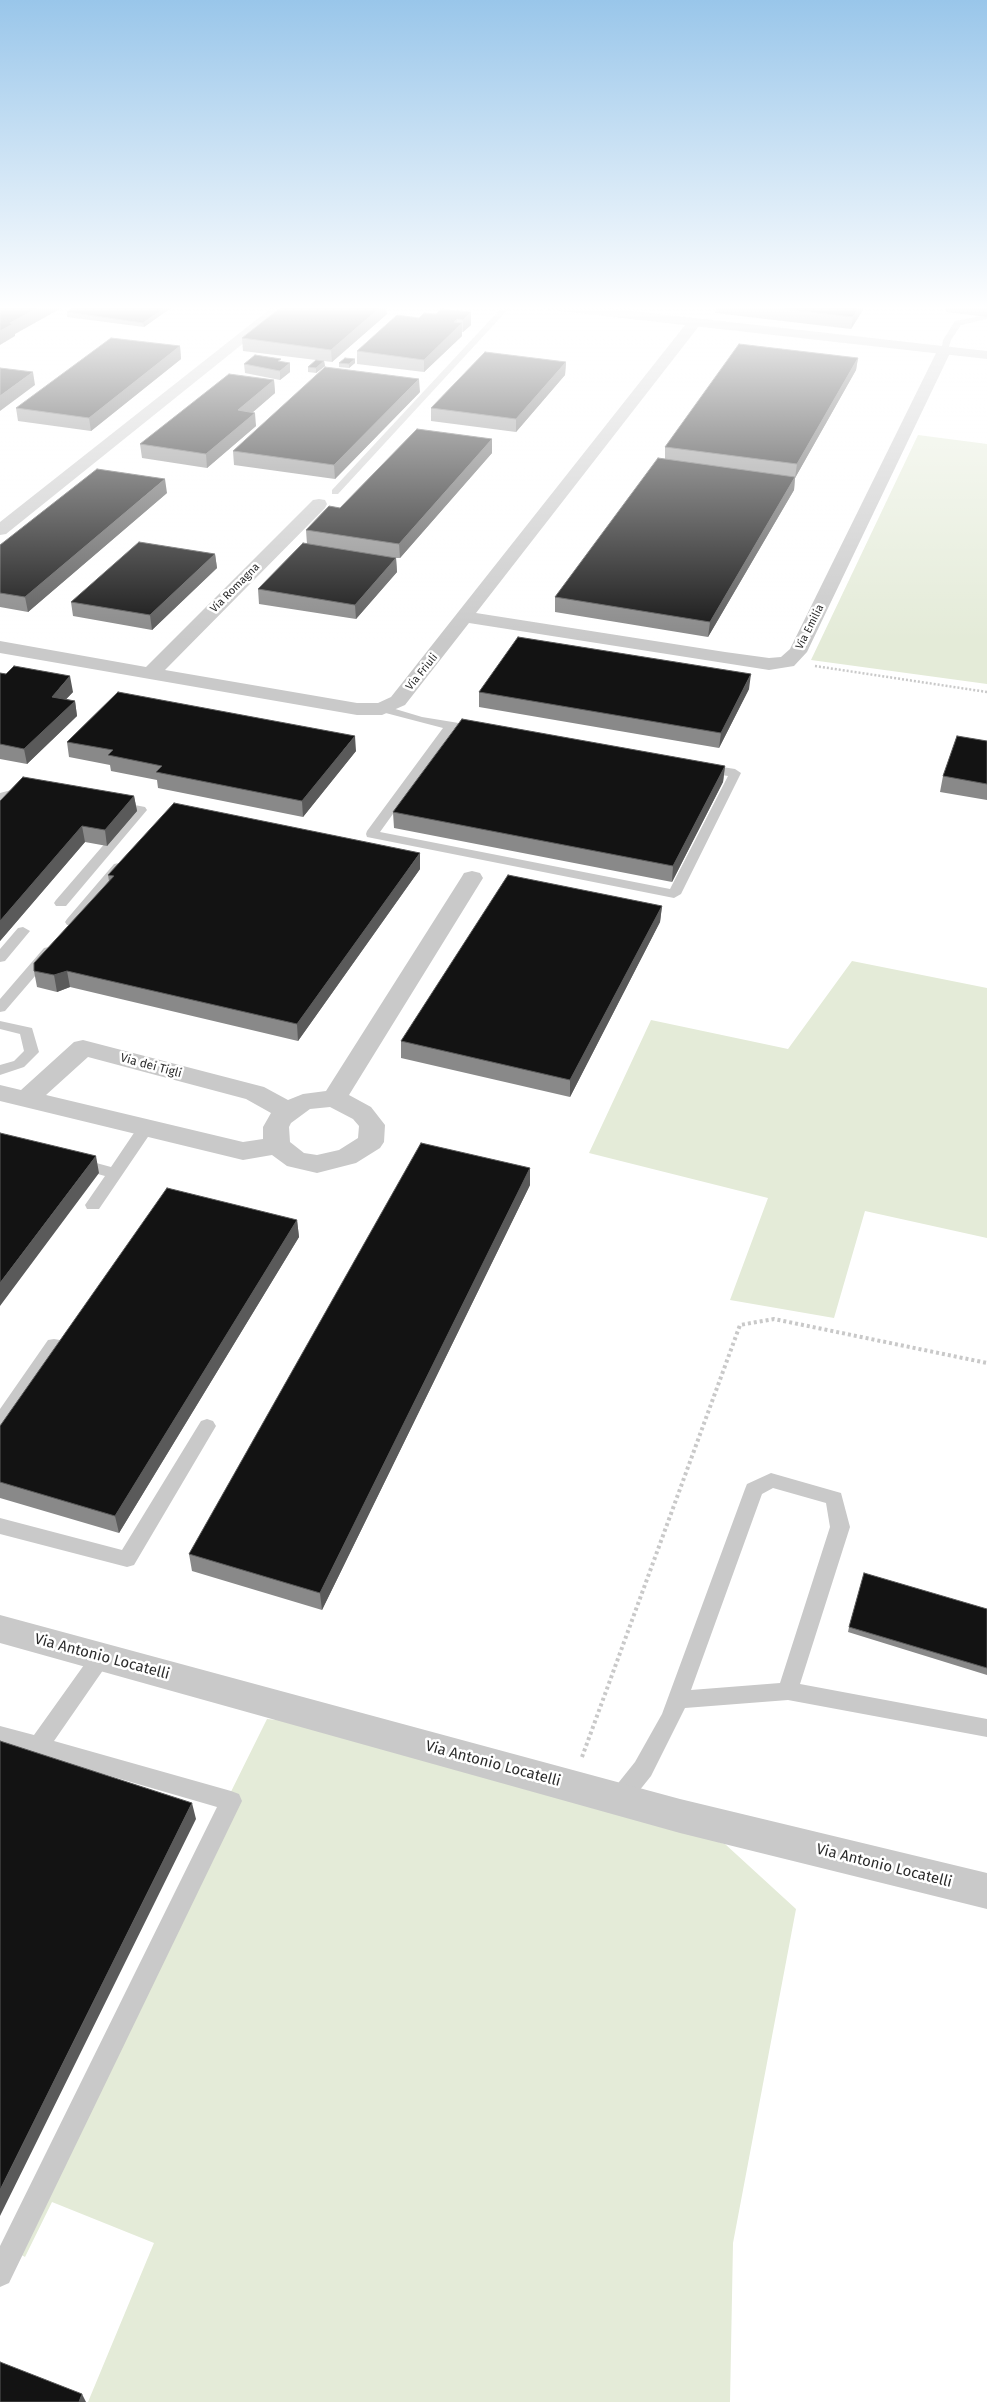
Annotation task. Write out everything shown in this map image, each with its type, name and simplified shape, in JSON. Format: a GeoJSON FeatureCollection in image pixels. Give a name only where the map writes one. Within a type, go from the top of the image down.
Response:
{"type":"FeatureCollection","features":[{"type":"Feature","properties":{"kind":"street"},"geometry":{"type":"LineString","coordinates":[[0,530],[143,417]]}},
{"type":"Feature","properties":{"kind":"street","name":"Via Friuli"},"geometry":{"type":"LineString","coordinates":[[0,647],[357,709],[382,708],[398,701],[621,417]]}},
{"type":"Feature","properties":{"kind":"street","name":"Via Emilia"},"geometry":{"type":"LineString","coordinates":[[465,617],[734,660],[769,664],[787,662],[798,652],[912,417]]}},
{"type":"Feature","properties":{"kind":"street","name":"Via Romagna"},"geometry":{"type":"LineString","coordinates":[[151,673],[319,504]]}},
{"type":"Feature","properties":{"kind":"street"},"geometry":{"type":"LineString","coordinates":[[334,1098],[472,878]]}},
{"type":"Feature","properties":{"kind":"street","name":"Via dei Tigli"},"geometry":{"type":"LineString","coordinates":[[26,1099],[82,1048],[255,1093],[290,1112]]}},
{"type":"Feature","properties":{"kind":"street"},"geometry":{"type":"LineString","coordinates":[[0,1093],[243,1151],[277,1144]]}},
{"type":"Feature","properties":{"kind":"street"},"geometry":{"type":"LineString","coordinates":[[334,1098],[362,1113],[372,1125],[371,1142],[347,1157],[317,1164],[296,1160],[277,1144],[276,1127],[281,1118],[303,1102],[334,1098]]}},
{"type":"Feature","properties":{"kind":"street","name":"Via Antonio Locatelli"},"geometry":{"type":"LineString","coordinates":[[0,1629],[619,1799],[987,1891]]}},
{"type":"Feature","properties":{"kind":"lane"},"geometry":{"type":"LineString","coordinates":[[335,492],[400,417]]}},
{"type":"Feature","properties":{"kind":"lane"},"geometry":{"type":"LineString","coordinates":[[382,708],[421,720],[490,732]]}},
{"type":"Feature","properties":{"kind":"lane"},"geometry":{"type":"LineString","coordinates":[[451,725],[372,834],[674,894],[735,773],[686,765]]}},
{"type":"Feature","properties":{"kind":"lane"},"geometry":{"type":"LineString","coordinates":[[0,798],[12,792],[38,792]]}},
{"type":"Feature","properties":{"kind":"lane"},"geometry":{"type":"LineString","coordinates":[[61,903],[141,810],[103,803]]}},
{"type":"Feature","properties":{"kind":"lane"},"geometry":{"type":"LineString","coordinates":[[0,1008],[119,867]]}},
{"type":"Feature","properties":{"kind":"lane"},"geometry":{"type":"LineString","coordinates":[[0,958],[23,931]]}},
{"type":"Feature","properties":{"kind":"lane"},"geometry":{"type":"LineString","coordinates":[[0,1026],[27,1031],[32,1052],[19,1064],[0,1070]]}},
{"type":"Feature","properties":{"kind":"lane"},"geometry":{"type":"LineString","coordinates":[[93,1205],[146,1128]]}},
{"type":"Feature","properties":{"kind":"lane"},"geometry":{"type":"LineString","coordinates":[[61,1159],[114,1173]]}},
{"type":"Feature","properties":{"kind":"lane"},"geometry":{"type":"LineString","coordinates":[[0,1423],[54,1346]]}},
{"type":"Feature","properties":{"kind":"lane"},"geometry":{"type":"LineString","coordinates":[[0,1526],[127,1558],[207,1426]]}},
{"type":"Feature","properties":{"kind":"lane"},"geometry":{"type":"LineString","coordinates":[[619,1799],[643,1769],[671,1717],[754,1489],[770,1480],[834,1498],[840,1527],[788,1691]]}},
{"type":"Feature","properties":{"kind":"lane"},"geometry":{"type":"LineString","coordinates":[[39,1745],[101,1656]]}},
{"type":"Feature","properties":{"kind":"lane"},"geometry":{"type":"LineString","coordinates":[[677,1700],[788,1691],[987,1728]]}},
{"type":"Feature","properties":{"kind":"lane"},"geometry":{"type":"LineString","coordinates":[[0,1735],[231,1801],[0,2274]]}},
{"type":"Feature","properties":{"kind":"path"},"geometry":{"type":"LineString","coordinates":[[787,662],[987,692]]}},
{"type":"Feature","properties":{"kind":"path"},"geometry":{"type":"LineString","coordinates":[[571,1786],[740,1325],[774,1319],[987,1363]]}},
{"type":"Feature","properties":{"kind":"green space"},"geometry":{"type":"Polygon","coordinates":[[[918,435],[987,444],[987,684],[811,660],[918,435]]]}},
{"type":"Feature","properties":{"kind":"green space"},"geometry":{"type":"Polygon","coordinates":[[[852,961],[987,988],[987,1238],[865,1211],[834,1318],[730,1300],[768,1198],[589,1153],[651,1020],[788,1049],[852,961]]]}},
{"type":"Feature","properties":{"kind":"green space"},"geometry":{"type":"Polygon","coordinates":[[[267,1719],[339,1726],[725,1844],[796,1909],[733,2243],[730,2402],[88,2402],[154,2243],[52,2202],[25,2257],[6,2246],[267,1719]]]}},
{"type":"Feature","properties":{"kind":"building"},"geometry":{"type":"Polygon","coordinates":[[[174,417],[250,417],[206,454],[140,444],[174,417]]]}},
{"type":"Feature","properties":{"kind":"building"},"geometry":{"type":"Polygon","coordinates":[[[270,417],[381,417],[334,465],[233,451],[270,417]]]}},
{"type":"Feature","properties":{"kind":"building"},"geometry":{"type":"Polygon","coordinates":[[[501,417],[518,417],[516,419],[501,417]]]}},
{"type":"Feature","properties":{"kind":"building"},"geometry":{"type":"Polygon","coordinates":[[[686,417],[824,417],[797,464],[665,447],[686,417]]]}},
{"type":"Feature","properties":{"kind":"building"},"geometry":{"type":"Polygon","coordinates":[[[417,429],[492,439],[399,544],[306,530],[329,506],[340,508],[417,429]]]}},
{"type":"Feature","properties":{"kind":"building"},"geometry":{"type":"Polygon","coordinates":[[[658,458],[795,477],[710,622],[555,597],[658,458]]]}},
{"type":"Feature","properties":{"kind":"building"},"geometry":{"type":"Polygon","coordinates":[[[97,469],[165,479],[25,597],[0,593],[0,545],[97,469]]]}},
{"type":"Feature","properties":{"kind":"building"},"geometry":{"type":"Polygon","coordinates":[[[139,542],[215,554],[150,615],[71,602],[139,542]]]}},
{"type":"Feature","properties":{"kind":"building"},"geometry":{"type":"Polygon","coordinates":[[[303,543],[396,558],[355,605],[258,589],[303,543]]]}},
{"type":"Feature","properties":{"kind":"building"},"geometry":{"type":"Polygon","coordinates":[[[518,637],[751,674],[721,733],[479,692],[518,637]]]}},
{"type":"Feature","properties":{"kind":"building"},"geometry":{"type":"Polygon","coordinates":[[[14,666],[70,676],[52,697],[75,701],[24,749],[0,744],[0,673],[6,674],[14,666]]]}},
{"type":"Feature","properties":{"kind":"building"},"geometry":{"type":"Polygon","coordinates":[[[118,692],[355,736],[302,801],[156,772],[162,766],[108,755],[113,750],[67,742],[118,692]]]}},
{"type":"Feature","properties":{"kind":"building"},"geometry":{"type":"Polygon","coordinates":[[[462,719],[725,766],[673,866],[393,812],[462,719]]]}},
{"type":"Feature","properties":{"kind":"building"},"geometry":{"type":"Polygon","coordinates":[[[957,736],[987,741],[987,784],[943,776],[957,736]]]}},
{"type":"Feature","properties":{"kind":"building"},"geometry":{"type":"Polygon","coordinates":[[[23,777],[134,796],[105,830],[82,826],[0,921],[0,801],[23,777]]]}},
{"type":"Feature","properties":{"kind":"building"},"geometry":{"type":"Polygon","coordinates":[[[174,803],[420,853],[297,1024],[67,971],[54,975],[34,971],[34,963],[114,876],[108,875],[174,803]]]}},
{"type":"Feature","properties":{"kind":"building"},"geometry":{"type":"Polygon","coordinates":[[[508,875],[662,906],[570,1080],[401,1041],[508,875]]]}},
{"type":"Feature","properties":{"kind":"building"},"geometry":{"type":"Polygon","coordinates":[[[0,1133],[96,1156],[0,1283],[0,1133]]]}},
{"type":"Feature","properties":{"kind":"building"},"geometry":{"type":"Polygon","coordinates":[[[421,1143],[530,1168],[320,1593],[189,1554],[421,1143]]]}},
{"type":"Feature","properties":{"kind":"building"},"geometry":{"type":"Polygon","coordinates":[[[167,1188],[297,1220],[115,1516],[0,1482],[0,1426],[167,1188]]]}},
{"type":"Feature","properties":{"kind":"building"},"geometry":{"type":"Polygon","coordinates":[[[864,1573],[987,1609],[987,1668],[849,1627],[864,1573]]]}},
{"type":"Feature","properties":{"kind":"building"},"geometry":{"type":"Polygon","coordinates":[[[0,1741],[192,1803],[0,2190],[0,1741]]]}},
{"type":"Feature","properties":{"kind":"building"},"geometry":{"type":"Polygon","coordinates":[[[0,2362],[82,2394],[79,2402],[0,2402],[0,2362]]]}}]}
